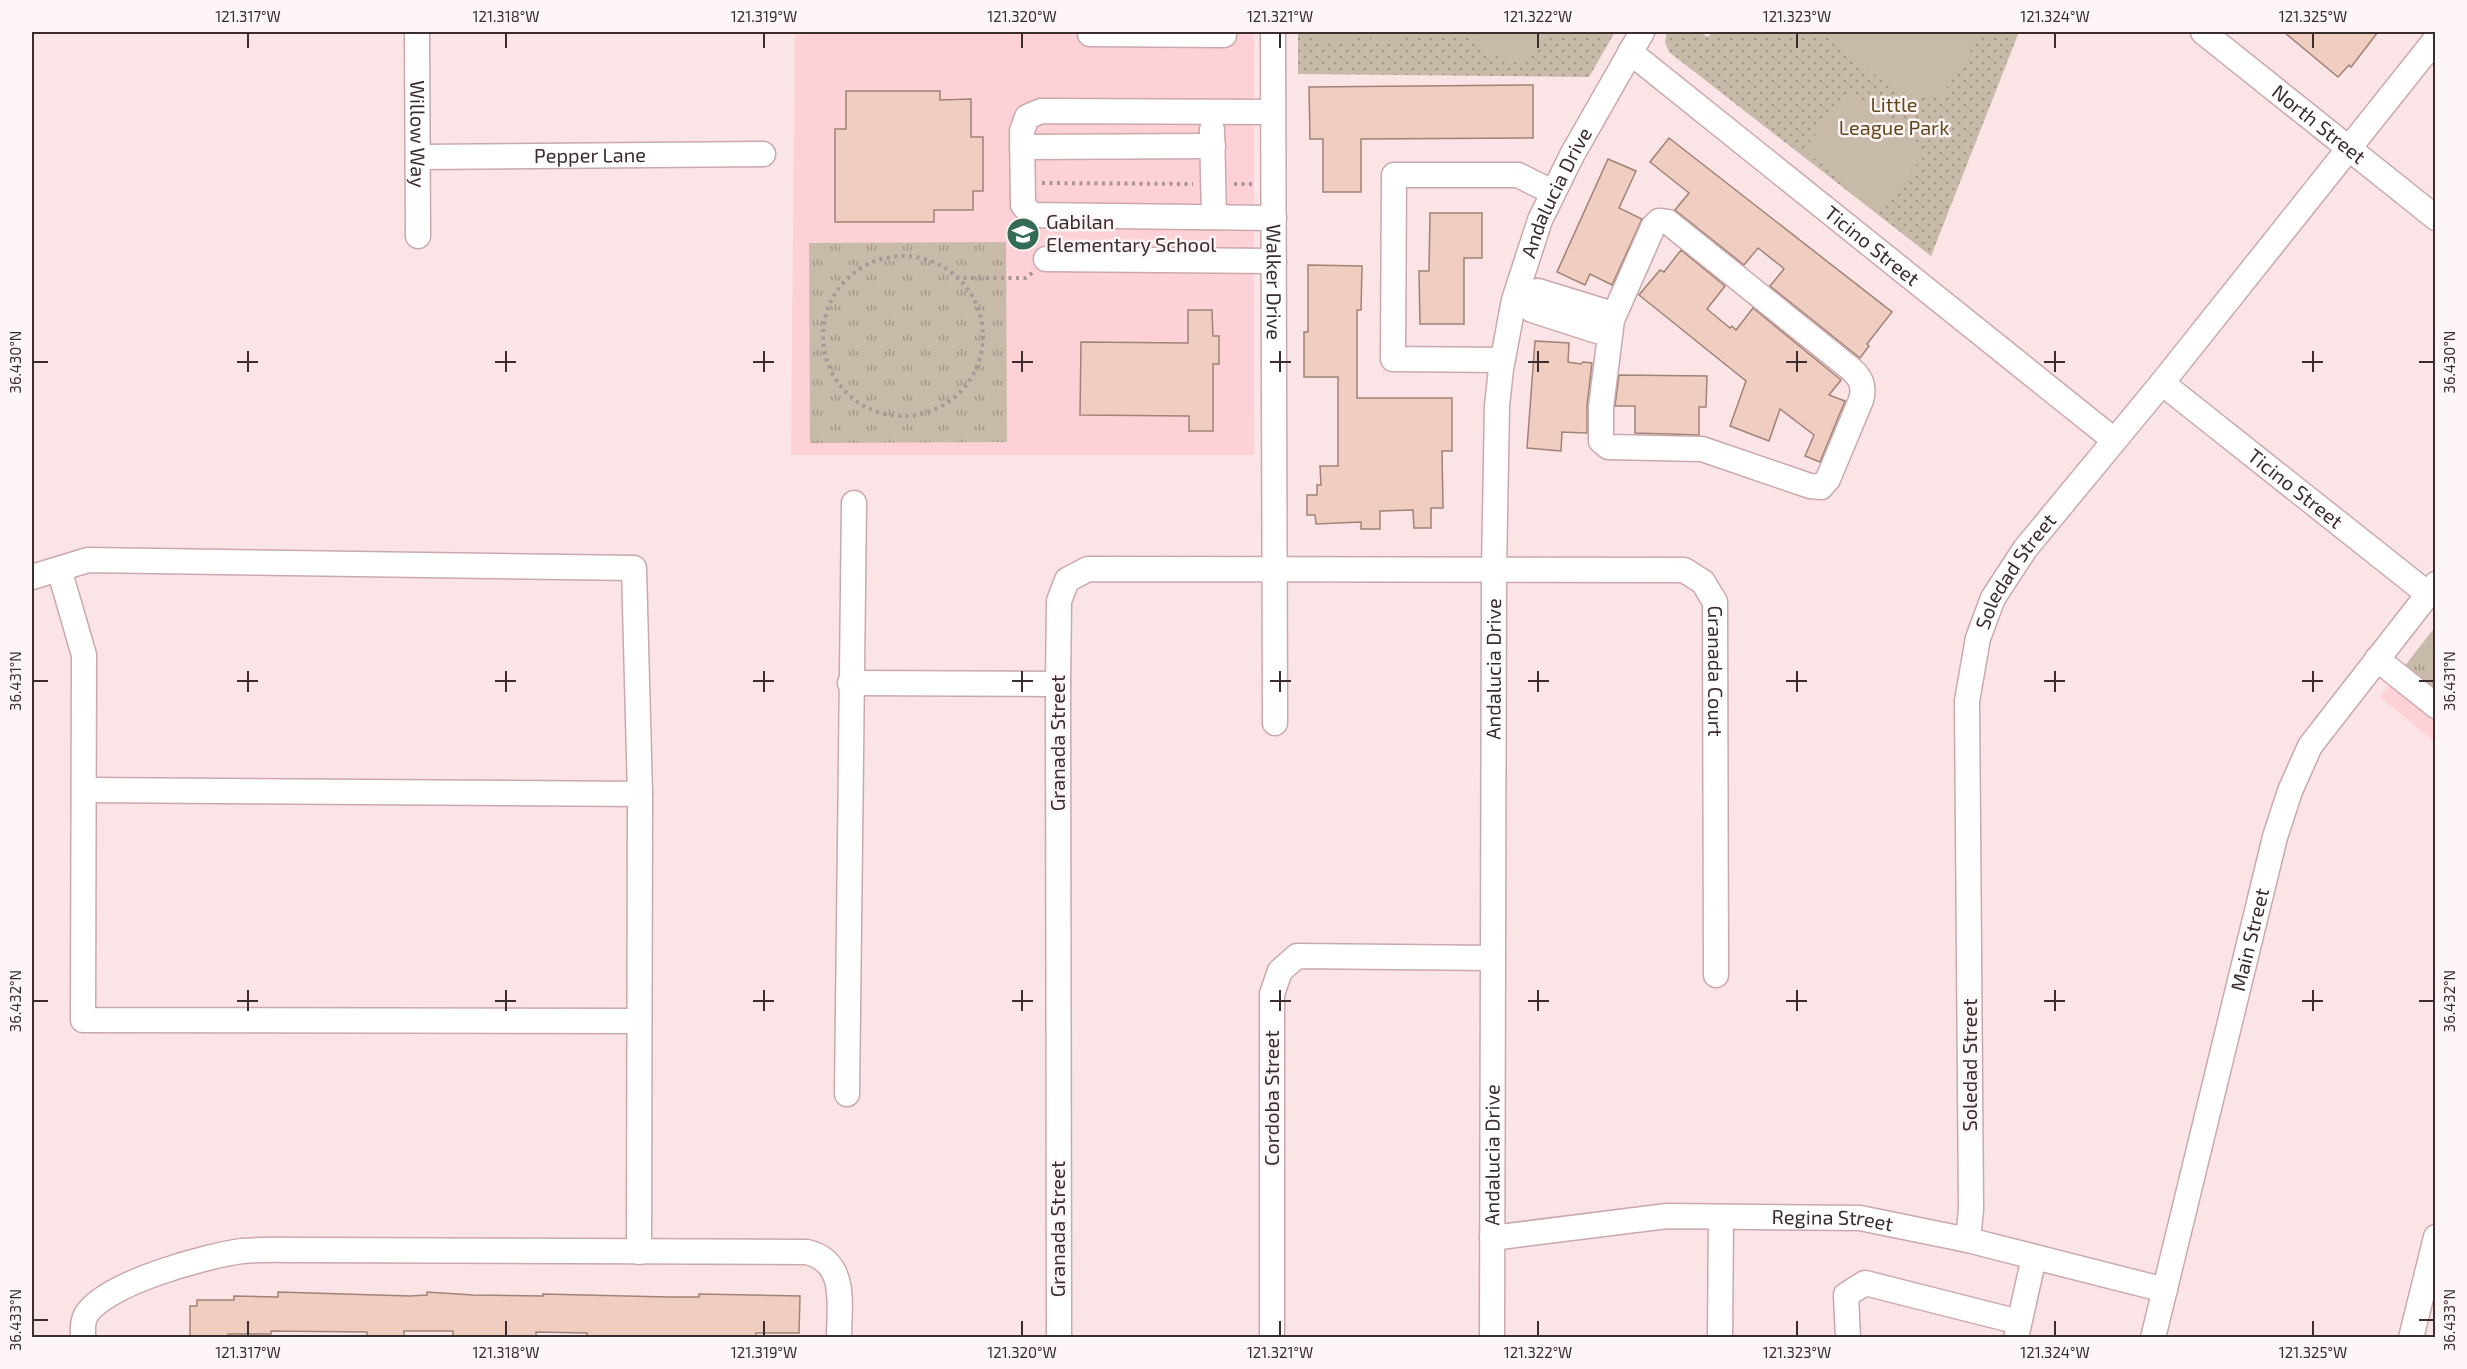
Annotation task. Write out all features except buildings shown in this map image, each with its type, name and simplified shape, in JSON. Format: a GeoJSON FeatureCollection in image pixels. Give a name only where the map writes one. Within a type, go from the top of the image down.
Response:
{"type":"FeatureCollection","features":[{"type":"Feature","properties":{"kind":"street","name":"Willow Way"},"geometry":{"type":"LineString","coordinates":[[417,32],[418,236]]}},
{"type":"Feature","properties":{"kind":"street"},"geometry":{"type":"LineString","coordinates":[[1090,32],[1090,34],[1213,35],[1224,35],[1224,32]]}},
{"type":"Feature","properties":{"kind":"street","name":"Walker Drive"},"geometry":{"type":"LineString","coordinates":[[1273,32],[1275,723]]}},
{"type":"Feature","properties":{"kind":"street","name":"North Street"},"geometry":{"type":"LineString","coordinates":[[2203,32],[2436,218]]}},
{"type":"Feature","properties":{"kind":"street","name":"Soledad Street"},"geometry":{"type":"LineString","coordinates":[[1968,1240],[1971,1198],[1967,701],[1978,638],[1993,598],[2025,549],[2162,383],[2436,39]]}},
{"type":"Feature","properties":{"kind":"street","name":"Andalucia Drive"},"geometry":{"type":"LineString","coordinates":[[1492,1338],[1494,570],[1496,429],[1502,360],[1523,296],[1531,244],[1552,192],[1636,42]]}},
{"type":"Feature","properties":{"kind":"street","name":"Ticino Street"},"geometry":{"type":"LineString","coordinates":[[1636,42],[2114,440]]}},
{"type":"Feature","properties":{"kind":"street"},"geometry":{"type":"LineString","coordinates":[[1273,112],[1041,111],[1027,117],[1024,124],[1022,147],[1023,205],[1027,211],[1040,216],[1274,218]]}},
{"type":"Feature","properties":{"kind":"street"},"geometry":{"type":"LineString","coordinates":[[1212,112],[1214,217]]}},
{"type":"Feature","properties":{"kind":"street"},"geometry":{"type":"LineString","coordinates":[[1022,147],[1213,146]]}},
{"type":"Feature","properties":{"kind":"street","name":"Pepper Lane"},"geometry":{"type":"LineString","coordinates":[[418,157],[763,154]]}},
{"type":"Feature","properties":{"kind":"street"},"geometry":{"type":"LineString","coordinates":[[1502,360],[1393,359],[1394,175],[1518,175],[1552,192]]}},
{"type":"Feature","properties":{"kind":"street"},"geometry":{"type":"LineString","coordinates":[[1523,296],[1532,310],[1597,331],[1608,324],[1655,223],[1668,222],[1851,369],[1860,379],[1863,387],[1861,400],[1824,484],[1814,487],[1702,449],[1614,448],[1604,445],[1600,434],[1608,324]]}},
{"type":"Feature","properties":{"kind":"street"},"geometry":{"type":"LineString","coordinates":[[1046,259],[1274,261]]}},
{"type":"Feature","properties":{"kind":"street","name":"Ticino Street"},"geometry":{"type":"LineString","coordinates":[[2162,383],[2432,589]]}},
{"type":"Feature","properties":{"kind":"street"},"geometry":{"type":"LineString","coordinates":[[847,1094],[850,683],[854,503]]}},
{"type":"Feature","properties":{"kind":"street"},"geometry":{"type":"LineString","coordinates":[[32,577],[88,560],[634,568],[640,794],[639,1252]]}},
{"type":"Feature","properties":{"kind":"street"},"geometry":{"type":"LineString","coordinates":[[59,569],[84,655],[83,1020],[638,1021]]}},
{"type":"Feature","properties":{"kind":"street","name":"Granada Street"},"geometry":{"type":"LineString","coordinates":[[1059,1338],[1058,684],[1059,601],[1066,580],[1088,569],[1494,570]]}},
{"type":"Feature","properties":{"kind":"street","name":"Granada Court"},"geometry":{"type":"LineString","coordinates":[[1494,570],[1684,570],[1703,582],[1715,602],[1716,975]]}},
{"type":"Feature","properties":{"kind":"street","name":"Main Street"},"geometry":{"type":"LineString","coordinates":[[2153,1338],[2275,837],[2290,791],[2310,746],[2432,589]]}},
{"type":"Feature","properties":{"kind":"street"},"geometry":{"type":"LineString","coordinates":[[2377,659],[2436,706]]}},
{"type":"Feature","properties":{"kind":"street"},"geometry":{"type":"LineString","coordinates":[[850,683],[1058,684]]}},
{"type":"Feature","properties":{"kind":"street"},"geometry":{"type":"LineString","coordinates":[[85,790],[640,794]]}},
{"type":"Feature","properties":{"kind":"street","name":"Cordoba Street"},"geometry":{"type":"LineString","coordinates":[[1272,1338],[1272,994],[1280,970],[1297,956],[1493,958]]}},
{"type":"Feature","properties":{"kind":"street","name":"Regina Street"},"geometry":{"type":"LineString","coordinates":[[1492,1238],[1666,1216],[1860,1218],[1968,1240],[2165,1290]]}},
{"type":"Feature","properties":{"kind":"street"},"geometry":{"type":"LineString","coordinates":[[1720,1338],[1721,1217]]}},
{"type":"Feature","properties":{"kind":"street"},"geometry":{"type":"LineString","coordinates":[[2411,1338],[2436,1237]]}},
{"type":"Feature","properties":{"kind":"street"},"geometry":{"type":"LineString","coordinates":[[83,1338],[86,1316],[95,1305],[108,1296],[174,1267],[244,1251],[297,1250],[799,1251],[815,1254],[831,1264],[838,1280],[839,1338]]}},
{"type":"Feature","properties":{"kind":"street"},"geometry":{"type":"LineString","coordinates":[[1848,1338],[1846,1295],[1865,1283],[2017,1330],[2034,1257]]}},
{"type":"Feature","properties":{"kind":"path"},"geometry":{"type":"LineString","coordinates":[[1023,183],[1254,184]]}},
{"type":"Feature","properties":{"kind":"path"},"geometry":{"type":"LineString","coordinates":[[956,278],[968,290],[980,315],[983,342],[976,369],[960,392],[938,408],[911,416],[883,414],[858,402],[839,385],[827,363],[822,338],[825,313],[836,291],[854,273],[876,260],[901,256],[926,259],[949,270],[956,278],[1026,278],[1046,259]]}},
{"type":"Feature","properties":{"kind":"shaded area","name":"Gabilan Elementary School"},"geometry":{"type":"Polygon","coordinates":[[[795,32],[1254,32],[1254,455],[791,455],[795,32]]]}},
{"type":"Feature","properties":{"kind":"shaded area"},"geometry":{"type":"Polygon","coordinates":[[[2435,628],[2435,742],[2380,697],[2435,628]]]}},
{"type":"Feature","properties":{"kind":"green space"},"geometry":{"type":"Polygon","coordinates":[[[1298,32],[1615,32],[1589,77],[1298,74],[1298,32]]]}},
{"type":"Feature","properties":{"kind":"green space"},"geometry":{"type":"Polygon","coordinates":[[[1319,32],[1350,32],[1350,43],[1319,43],[1319,32]]]}},
{"type":"Feature","properties":{"kind":"green space"},"geometry":{"type":"Polygon","coordinates":[[[1371,32],[1402,32],[1402,44],[1371,44],[1371,32]]]}},
{"type":"Feature","properties":{"kind":"green space"},"geometry":{"type":"Polygon","coordinates":[[[1472,32],[1557,32],[1518,62],[1511,62],[1498,57],[1486,48],[1472,32]]]}},
{"type":"Feature","properties":{"kind":"green space","name":"Little League Park"},"geometry":{"type":"Polygon","coordinates":[[[1667,32],[1699,32],[1708,37],[1712,32],[2019,32],[1931,256],[1669,52],[1665,42],[1667,32]]]}},
{"type":"Feature","properties":{"kind":"green space"},"geometry":{"type":"Polygon","coordinates":[[[1823,32],[1983,32],[1942,95],[1906,100],[1823,32]]]}},
{"type":"Feature","properties":{"kind":"green space"},"geometry":{"type":"Polygon","coordinates":[[[1852,91],[1927,153],[1878,211],[1803,149],[1852,91]]]}},
{"type":"Feature","properties":{"kind":"green space"},"geometry":{"type":"Polygon","coordinates":[[[1006,242],[1007,442],[810,443],[809,243],[1006,242]]]}},
{"type":"Feature","properties":{"kind":"green space"},"geometry":{"type":"Polygon","coordinates":[[[2435,627],[2435,706],[2397,676],[2435,627]]]}},
{"type":"Feature","properties":{"kind":"place","name":"Gabilan Elementary School"},"geometry":{"type":"Point","coordinates":[1023,234]}}]}
